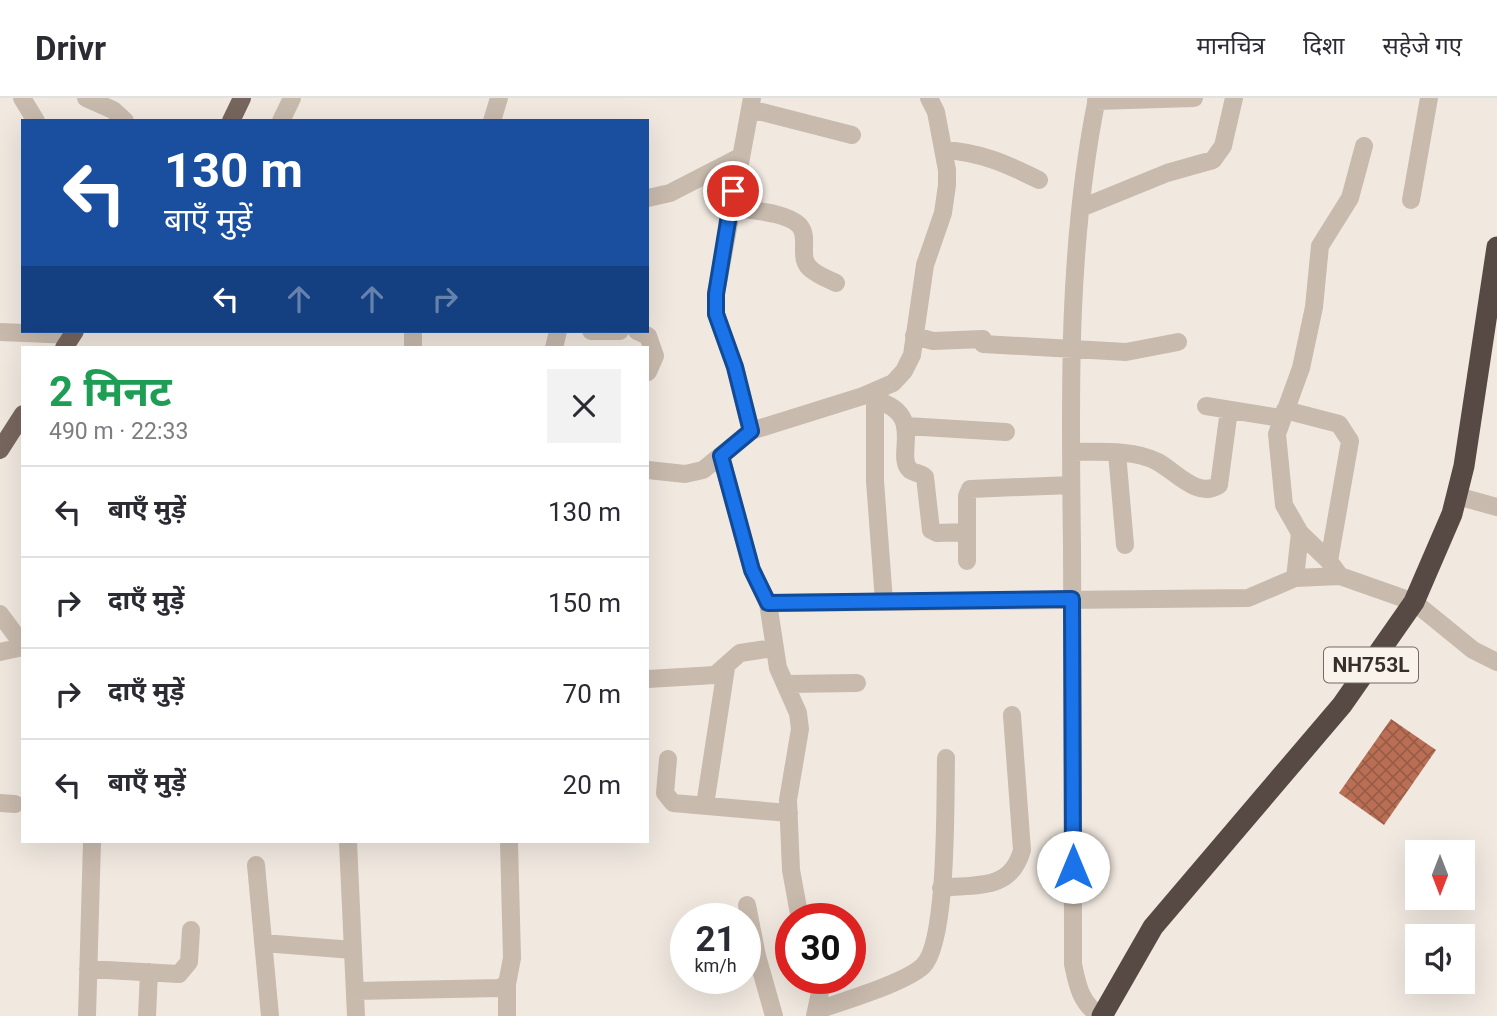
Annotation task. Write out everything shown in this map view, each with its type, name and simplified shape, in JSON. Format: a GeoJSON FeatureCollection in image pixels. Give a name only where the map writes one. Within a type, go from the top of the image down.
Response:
{"type":"FeatureCollection","features":[{"type":"Feature","properties":{"kind":"highway","name":"NH753L"},"geometry":{"type":"LineString","coordinates":[[1102,1016],[1153,927],[1342,705],[1414,602],[1457,496],[1474,411],[1496,255]]}},
{"type":"Feature","properties":{"kind":"main road"},"geometry":{"type":"LineString","coordinates":[[232,119],[242,98]]}},
{"type":"Feature","properties":{"kind":"main road"},"geometry":{"type":"LineString","coordinates":[[0,450],[21,424]]}},
{"type":"Feature","properties":{"kind":"street"},"geometry":{"type":"LineString","coordinates":[[22,98],[35,119]]}},
{"type":"Feature","properties":{"kind":"street"},"geometry":{"type":"LineString","coordinates":[[86,98],[113,110],[123,119]]}},
{"type":"Feature","properties":{"kind":"street"},"geometry":{"type":"LineString","coordinates":[[282,119],[292,98]]}},
{"type":"Feature","properties":{"kind":"street"},"geometry":{"type":"LineString","coordinates":[[493,119],[499,98]]}},
{"type":"Feature","properties":{"kind":"street"},"geometry":{"type":"LineString","coordinates":[[649,470],[685,474],[703,470],[751,431],[875,396],[904,371],[912,355],[925,265],[943,213],[947,170],[936,112],[929,98]]}},
{"type":"Feature","properties":{"kind":"street"},"geometry":{"type":"LineString","coordinates":[[1102,1016],[1095,1013],[1079,991],[1073,964],[1071,346],[1074,267],[1096,100],[1194,98]]}},
{"type":"Feature","properties":{"kind":"street"},"geometry":{"type":"LineString","coordinates":[[1080,208],[1167,173],[1213,160],[1223,146],[1234,98]]}},
{"type":"Feature","properties":{"kind":"street"},"geometry":{"type":"LineString","coordinates":[[1411,200],[1429,98]]}},
{"type":"Feature","properties":{"kind":"street"},"geometry":{"type":"LineString","coordinates":[[751,431],[735,367],[716,314],[716,294],[751,103],[852,135]]}},
{"type":"Feature","properties":{"kind":"street"},"geometry":{"type":"LineString","coordinates":[[1364,146],[1350,198],[1320,246],[1314,307],[1301,368],[1283,414],[1276,444],[1282,495],[1291,522],[1334,568],[1414,602],[1474,650],[1497,662]]}},
{"type":"Feature","properties":{"kind":"street"},"geometry":{"type":"LineString","coordinates":[[944,150],[978,154],[999,160],[1040,180]]}},
{"type":"Feature","properties":{"kind":"street"},"geometry":{"type":"LineString","coordinates":[[649,198],[670,193],[740,157]]}},
{"type":"Feature","properties":{"kind":"street"},"geometry":{"type":"LineString","coordinates":[[730,207],[790,219],[800,226],[804,233],[806,264],[810,270],[836,283]]}},
{"type":"Feature","properties":{"kind":"street"},"geometry":{"type":"LineString","coordinates":[[0,332],[70,338]]}},
{"type":"Feature","properties":{"kind":"street"},"geometry":{"type":"LineString","coordinates":[[641,333],[648,336],[655,356],[649,370]]}},
{"type":"Feature","properties":{"kind":"street"},"geometry":{"type":"LineString","coordinates":[[914,336],[933,341],[1071,346],[1126,352],[1178,342]]}},
{"type":"Feature","properties":{"kind":"street"},"geometry":{"type":"LineString","coordinates":[[875,396],[895,409],[906,426],[907,463],[912,471],[925,477],[931,530],[937,533],[967,532]]}},
{"type":"Feature","properties":{"kind":"street"},"geometry":{"type":"LineString","coordinates":[[875,396],[874,481],[884,601]]}},
{"type":"Feature","properties":{"kind":"street"},"geometry":{"type":"LineString","coordinates":[[1206,406],[1283,414],[1339,424],[1350,441],[1334,568]]}},
{"type":"Feature","properties":{"kind":"street"},"geometry":{"type":"LineString","coordinates":[[1071,452],[1117,453],[1153,459],[1201,490],[1213,489],[1219,485],[1223,471],[1229,410]]}},
{"type":"Feature","properties":{"kind":"street"},"geometry":{"type":"LineString","coordinates":[[906,426],[1006,432]]}},
{"type":"Feature","properties":{"kind":"street"},"geometry":{"type":"LineString","coordinates":[[1117,453],[1125,545]]}},
{"type":"Feature","properties":{"kind":"street"},"geometry":{"type":"LineString","coordinates":[[721,456],[752,570],[768,603],[774,648],[785,684],[798,713],[800,729],[791,771],[789,813],[791,870],[797,903]]}},
{"type":"Feature","properties":{"kind":"street"},"geometry":{"type":"LineString","coordinates":[[967,561],[967,496],[970,489],[1071,485]]}},
{"type":"Feature","properties":{"kind":"street"},"geometry":{"type":"LineString","coordinates":[[1457,496],[1497,506]]}},
{"type":"Feature","properties":{"kind":"street"},"geometry":{"type":"LineString","coordinates":[[1295,578],[1300,533]]}},
{"type":"Feature","properties":{"kind":"street"},"geometry":{"type":"LineString","coordinates":[[768,603],[1248,598],[1295,578],[1334,568]]}},
{"type":"Feature","properties":{"kind":"street"},"geometry":{"type":"LineString","coordinates":[[0,614],[21,643]]}},
{"type":"Feature","properties":{"kind":"street"},"geometry":{"type":"LineString","coordinates":[[0,652],[21,647]]}},
{"type":"Feature","properties":{"kind":"street"},"geometry":{"type":"LineString","coordinates":[[649,679],[706,677],[726,668],[740,653],[774,648]]}},
{"type":"Feature","properties":{"kind":"street"},"geometry":{"type":"LineString","coordinates":[[705,805],[726,668]]}},
{"type":"Feature","properties":{"kind":"street"},"geometry":{"type":"LineString","coordinates":[[785,684],[857,683]]}},
{"type":"Feature","properties":{"kind":"street"},"geometry":{"type":"LineString","coordinates":[[941,888],[1002,881],[1017,869],[1022,850],[1012,715]]}},
{"type":"Feature","properties":{"kind":"street"},"geometry":{"type":"LineString","coordinates":[[818,994],[817,1013],[901,978],[923,966],[931,953],[939,922],[946,758]]}},
{"type":"Feature","properties":{"kind":"street"},"geometry":{"type":"LineString","coordinates":[[668,759],[667,799],[673,803],[789,813]]}},
{"type":"Feature","properties":{"kind":"street"},"geometry":{"type":"LineString","coordinates":[[88,1016],[92,843]]}},
{"type":"Feature","properties":{"kind":"street"},"geometry":{"type":"LineString","coordinates":[[348,843],[356,1016]]}},
{"type":"Feature","properties":{"kind":"street"},"geometry":{"type":"LineString","coordinates":[[508,1016],[508,984],[512,958],[509,843]]}},
{"type":"Feature","properties":{"kind":"street"},"geometry":{"type":"LineString","coordinates":[[256,865],[270,1016]]}},
{"type":"Feature","properties":{"kind":"street"},"geometry":{"type":"LineString","coordinates":[[88,969],[179,974],[186,970],[191,930]]}},
{"type":"Feature","properties":{"kind":"street"},"geometry":{"type":"LineString","coordinates":[[263,943],[353,950]]}},
{"type":"Feature","properties":{"kind":"street"},"geometry":{"type":"LineString","coordinates":[[761,970],[774,1016]]}},
{"type":"Feature","properties":{"kind":"street"},"geometry":{"type":"LineString","coordinates":[[146,1016],[149,972]]}},
{"type":"Feature","properties":{"kind":"street"},"geometry":{"type":"LineString","coordinates":[[355,990],[499,988],[508,984]]}},
{"type":"Feature","properties":{"kind":"building"},"geometry":{"type":"Polygon","coordinates":[[[1391,719],[1436,750],[1384,825],[1339,793],[1391,719]]]}},
{"type":"Feature","properties":{"kind":"route"},"geometry":{"type":"LineString","coordinates":[[733,191],[716,294],[716,314],[732,356],[751,431],[721,456],[752,570],[768,603],[1072,599],[1073,867]]}}]}
